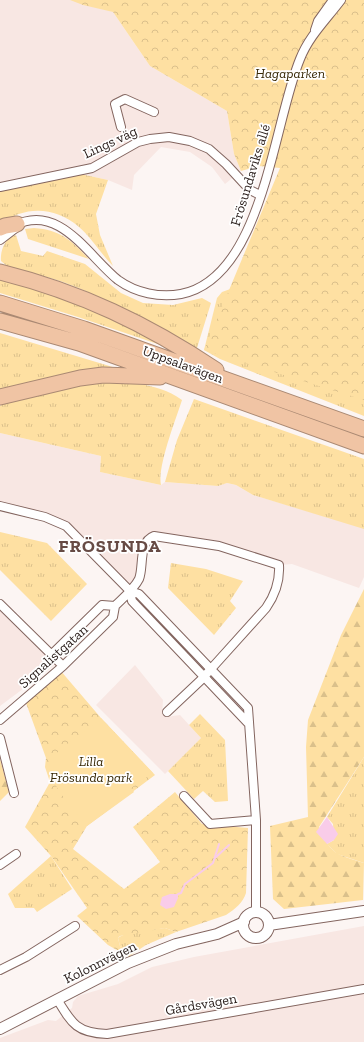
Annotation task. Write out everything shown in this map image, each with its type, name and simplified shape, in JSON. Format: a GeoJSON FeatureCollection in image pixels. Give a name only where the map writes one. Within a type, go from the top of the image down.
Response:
{"type":"FeatureCollection","features":[{"type":"Feature","properties":{"kind":"highway"},"geometry":{"type":"LineString","coordinates":[[0,228],[23,223]]}},
{"type":"Feature","properties":{"kind":"highway"},"geometry":{"type":"LineString","coordinates":[[0,268],[7,273],[53,286],[90,300],[132,320],[188,351],[237,384]]}},
{"type":"Feature","properties":{"kind":"highway","name":"Uppsalavägen"},"geometry":{"type":"LineString","coordinates":[[0,303],[84,329],[364,429]]}},
{"type":"Feature","properties":{"kind":"highway","name":"Uppsalavägen"},"geometry":{"type":"LineString","coordinates":[[0,321],[79,343],[364,446]]}},
{"type":"Feature","properties":{"kind":"highway"},"geometry":{"type":"LineString","coordinates":[[0,397],[80,378],[103,375],[177,379]]}},
{"type":"Feature","properties":{"kind":"street","name":"Frösundaviks allé"},"geometry":{"type":"LineString","coordinates":[[23,223],[51,222],[64,228],[109,272],[128,286],[149,294],[173,295],[199,288],[219,275],[242,242],[260,195],[300,58],[316,30],[318,21],[334,0]]}},
{"type":"Feature","properties":{"kind":"street","name":"Frösundaviks allé"},"geometry":{"type":"LineString","coordinates":[[316,30],[322,25],[341,0]]}},
{"type":"Feature","properties":{"kind":"street"},"geometry":{"type":"LineString","coordinates":[[121,127],[115,104],[125,99],[154,112]]}},
{"type":"Feature","properties":{"kind":"street","name":"Lings väg"},"geometry":{"type":"LineString","coordinates":[[0,186],[92,168],[138,142],[150,138],[169,137],[190,140],[209,149],[226,164],[250,190],[260,195]]}},
{"type":"Feature","properties":{"kind":"street"},"geometry":{"type":"LineString","coordinates":[[0,235],[23,223]]}},
{"type":"Feature","properties":{"kind":"street"},"geometry":{"type":"LineString","coordinates":[[0,240],[23,223]]}},
{"type":"Feature","properties":{"kind":"street"},"geometry":{"type":"LineString","coordinates":[[0,506],[45,517],[66,526],[130,590],[139,594],[248,708],[256,820],[256,912]]}},
{"type":"Feature","properties":{"kind":"street","name":"Signalistgatan"},"geometry":{"type":"LineString","coordinates":[[0,720],[63,666],[113,617],[115,606],[139,579],[145,544],[148,538],[154,536],[219,546],[280,565],[280,578],[271,601],[211,669]]}},
{"type":"Feature","properties":{"kind":"street"},"geometry":{"type":"LineString","coordinates":[[130,590],[132,601],[248,723]]}},
{"type":"Feature","properties":{"kind":"street"},"geometry":{"type":"LineString","coordinates":[[0,604],[63,666]]}},
{"type":"Feature","properties":{"kind":"street","name":"Signalistgatan"},"geometry":{"type":"LineString","coordinates":[[52,654],[102,605],[115,606]]}},
{"type":"Feature","properties":{"kind":"street"},"geometry":{"type":"LineString","coordinates":[[167,712],[211,669]]}},
{"type":"Feature","properties":{"kind":"street"},"geometry":{"type":"LineString","coordinates":[[0,738],[14,793]]}},
{"type":"Feature","properties":{"kind":"street"},"geometry":{"type":"LineString","coordinates":[[184,796],[210,824],[256,820]]}},
{"type":"Feature","properties":{"kind":"street"},"geometry":{"type":"LineString","coordinates":[[0,866],[16,854]]}},
{"type":"Feature","properties":{"kind":"street"},"geometry":{"type":"LineString","coordinates":[[269,925],[364,911]]}},
{"type":"Feature","properties":{"kind":"street"},"geometry":{"type":"LineString","coordinates":[[256,912],[263,915],[269,925],[266,933],[258,938],[246,934],[244,930],[244,922],[248,915],[256,912]]}},
{"type":"Feature","properties":{"kind":"street","name":"Kolonnvägen"},"geometry":{"type":"LineString","coordinates":[[0,1029],[128,963],[157,950],[217,934],[244,922]]}},
{"type":"Feature","properties":{"kind":"street"},"geometry":{"type":"LineString","coordinates":[[0,970],[26,957],[75,926]]}},
{"type":"Feature","properties":{"kind":"street","name":"Kolonnvägen"},"geometry":{"type":"LineString","coordinates":[[217,934],[246,934]]}},
{"type":"Feature","properties":{"kind":"street","name":"Gårdsvägen"},"geometry":{"type":"LineString","coordinates":[[57,999],[71,1022],[80,1029],[92,1034],[107,1034],[364,989]]}},
{"type":"Feature","properties":{"kind":"shaded area"},"geometry":{"type":"Polygon","coordinates":[[[0,0],[78,0],[113,12],[150,66],[227,111],[234,154],[241,171],[225,184],[212,167],[190,152],[161,147],[134,175],[132,190],[108,180],[62,170],[0,184],[0,0]]]}},
{"type":"Feature","properties":{"kind":"shaded area"},"geometry":{"type":"Polygon","coordinates":[[[0,433],[101,456],[100,472],[161,485],[165,482],[218,486],[227,483],[236,485],[253,495],[364,528],[364,577],[359,588],[292,564],[280,565],[220,545],[148,538],[138,579],[130,590],[66,526],[0,505],[0,433]]]}},
{"type":"Feature","properties":{"kind":"shaded area"},"geometry":{"type":"Polygon","coordinates":[[[0,611],[55,665],[0,706],[0,611]]]}},
{"type":"Feature","properties":{"kind":"shaded area"},"geometry":{"type":"Polygon","coordinates":[[[135,665],[163,700],[162,714],[166,717],[180,715],[201,738],[165,774],[96,705],[135,665]]]}},
{"type":"Feature","properties":{"kind":"shaded area"},"geometry":{"type":"Polygon","coordinates":[[[327,817],[338,834],[334,840],[327,844],[316,832],[327,817]]]}},
{"type":"Feature","properties":{"kind":"shaded area"},"geometry":{"type":"Polygon","coordinates":[[[170,894],[178,894],[178,898],[174,907],[166,909],[160,905],[162,897],[170,894]]]}},
{"type":"Feature","properties":{"kind":"shaded area"},"geometry":{"type":"Polygon","coordinates":[[[364,926],[364,1042],[0,1042],[0,1038],[48,1020],[56,1021],[72,1008],[73,1002],[78,996],[118,984],[152,967],[194,957],[364,926]]]}},
{"type":"Feature","properties":{"kind":"green space","name":"Hagaparken"},"geometry":{"type":"Polygon","coordinates":[[[70,0],[364,0],[364,400],[204,350],[280,168],[259,166],[241,171],[234,154],[227,111],[150,66],[113,12],[83,5],[70,0]]]}},
{"type":"Feature","properties":{"kind":"green space"},"geometry":{"type":"Polygon","coordinates":[[[76,173],[108,180],[96,214],[100,235],[113,266],[79,227],[60,215],[40,211],[29,212],[19,214],[0,224],[0,190],[76,173]]]}},
{"type":"Feature","properties":{"kind":"green space"},"geometry":{"type":"Polygon","coordinates":[[[34,228],[51,231],[65,237],[77,246],[89,259],[28,239],[25,229],[34,228]]]}},
{"type":"Feature","properties":{"kind":"green space"},"geometry":{"type":"Polygon","coordinates":[[[16,235],[21,251],[43,256],[47,251],[85,264],[121,293],[143,303],[173,305],[202,298],[211,303],[196,351],[98,296],[63,282],[7,266],[1,261],[2,249],[9,238],[16,235]]]}},
{"type":"Feature","properties":{"kind":"green space"},"geometry":{"type":"Polygon","coordinates":[[[0,276],[59,292],[187,354],[78,317],[0,293],[0,276]]]}},
{"type":"Feature","properties":{"kind":"green space"},"geometry":{"type":"Polygon","coordinates":[[[233,288],[364,358],[364,416],[220,359],[204,350],[217,298],[222,292],[233,288]]]}},
{"type":"Feature","properties":{"kind":"green space"},"geometry":{"type":"Polygon","coordinates":[[[0,333],[126,371],[0,392],[0,333]]]}},
{"type":"Feature","properties":{"kind":"green space"},"geometry":{"type":"Polygon","coordinates":[[[87,381],[149,386],[172,394],[182,400],[164,455],[161,485],[100,472],[101,456],[0,433],[0,406],[6,402],[87,381]]]}},
{"type":"Feature","properties":{"kind":"green space"},"geometry":{"type":"Polygon","coordinates":[[[194,399],[364,459],[364,529],[253,495],[236,485],[227,483],[218,486],[165,482],[177,440],[194,399]]]}},
{"type":"Feature","properties":{"kind":"green space"},"geometry":{"type":"Polygon","coordinates":[[[0,532],[47,543],[87,584],[51,621],[0,570],[0,532]]]}},
{"type":"Feature","properties":{"kind":"green space"},"geometry":{"type":"Polygon","coordinates":[[[171,563],[206,569],[243,581],[230,601],[236,608],[214,635],[168,588],[171,563]]]}},
{"type":"Feature","properties":{"kind":"green space"},"geometry":{"type":"Polygon","coordinates":[[[364,589],[364,757],[319,827],[327,843],[336,852],[347,858],[364,863],[363,900],[284,909],[273,899],[270,826],[308,817],[306,747],[308,720],[341,635],[364,589]]]}},
{"type":"Feature","properties":{"kind":"green space","name":"Lilla Frösunda park"},"geometry":{"type":"Polygon","coordinates":[[[60,670],[101,718],[155,775],[87,826],[73,849],[124,889],[160,862],[133,827],[175,792],[202,824],[248,828],[246,893],[241,903],[229,913],[176,932],[165,928],[120,936],[118,938],[120,946],[134,953],[129,957],[108,945],[77,916],[87,908],[51,856],[25,827],[50,782],[45,767],[46,758],[26,703],[60,670]]]}},
{"type":"Feature","properties":{"kind":"green space"},"geometry":{"type":"Polygon","coordinates":[[[200,714],[225,740],[228,801],[215,802],[203,791],[194,799],[168,771],[201,738],[189,725],[200,714]]]}},
{"type":"Feature","properties":{"kind":"green space"},"geometry":{"type":"Polygon","coordinates":[[[101,718],[153,773],[131,788],[134,792],[87,826],[68,804],[56,785],[51,776],[50,767],[51,760],[60,750],[101,718]]]}},
{"type":"Feature","properties":{"kind":"green space"},"geometry":{"type":"Polygon","coordinates":[[[364,757],[364,863],[337,854],[327,844],[334,840],[333,824],[327,817],[364,757]]]}},
{"type":"Feature","properties":{"kind":"green space"},"geometry":{"type":"Polygon","coordinates":[[[0,759],[9,792],[0,801],[0,759]]]}},
{"type":"Feature","properties":{"kind":"green space"},"geometry":{"type":"Polygon","coordinates":[[[51,856],[72,889],[37,912],[34,908],[15,908],[8,894],[51,856]]]}},
{"type":"Feature","properties":{"kind":"green space"},"geometry":{"type":"Polygon","coordinates":[[[165,928],[176,932],[146,945],[134,953],[120,946],[118,938],[127,934],[165,928]]]}},
{"type":"Feature","properties":{"kind":"waterway"},"geometry":{"type":"LineString","coordinates":[[178,894],[181,893],[185,884],[213,863],[219,844]]}},
{"type":"Feature","properties":{"kind":"waterway"},"geometry":{"type":"LineString","coordinates":[[215,858],[229,845]]}},
{"type":"Feature","properties":{"kind":"district","name":"FRÖSUNDA"},"geometry":{"type":"Point","coordinates":[110,546]}}]}
